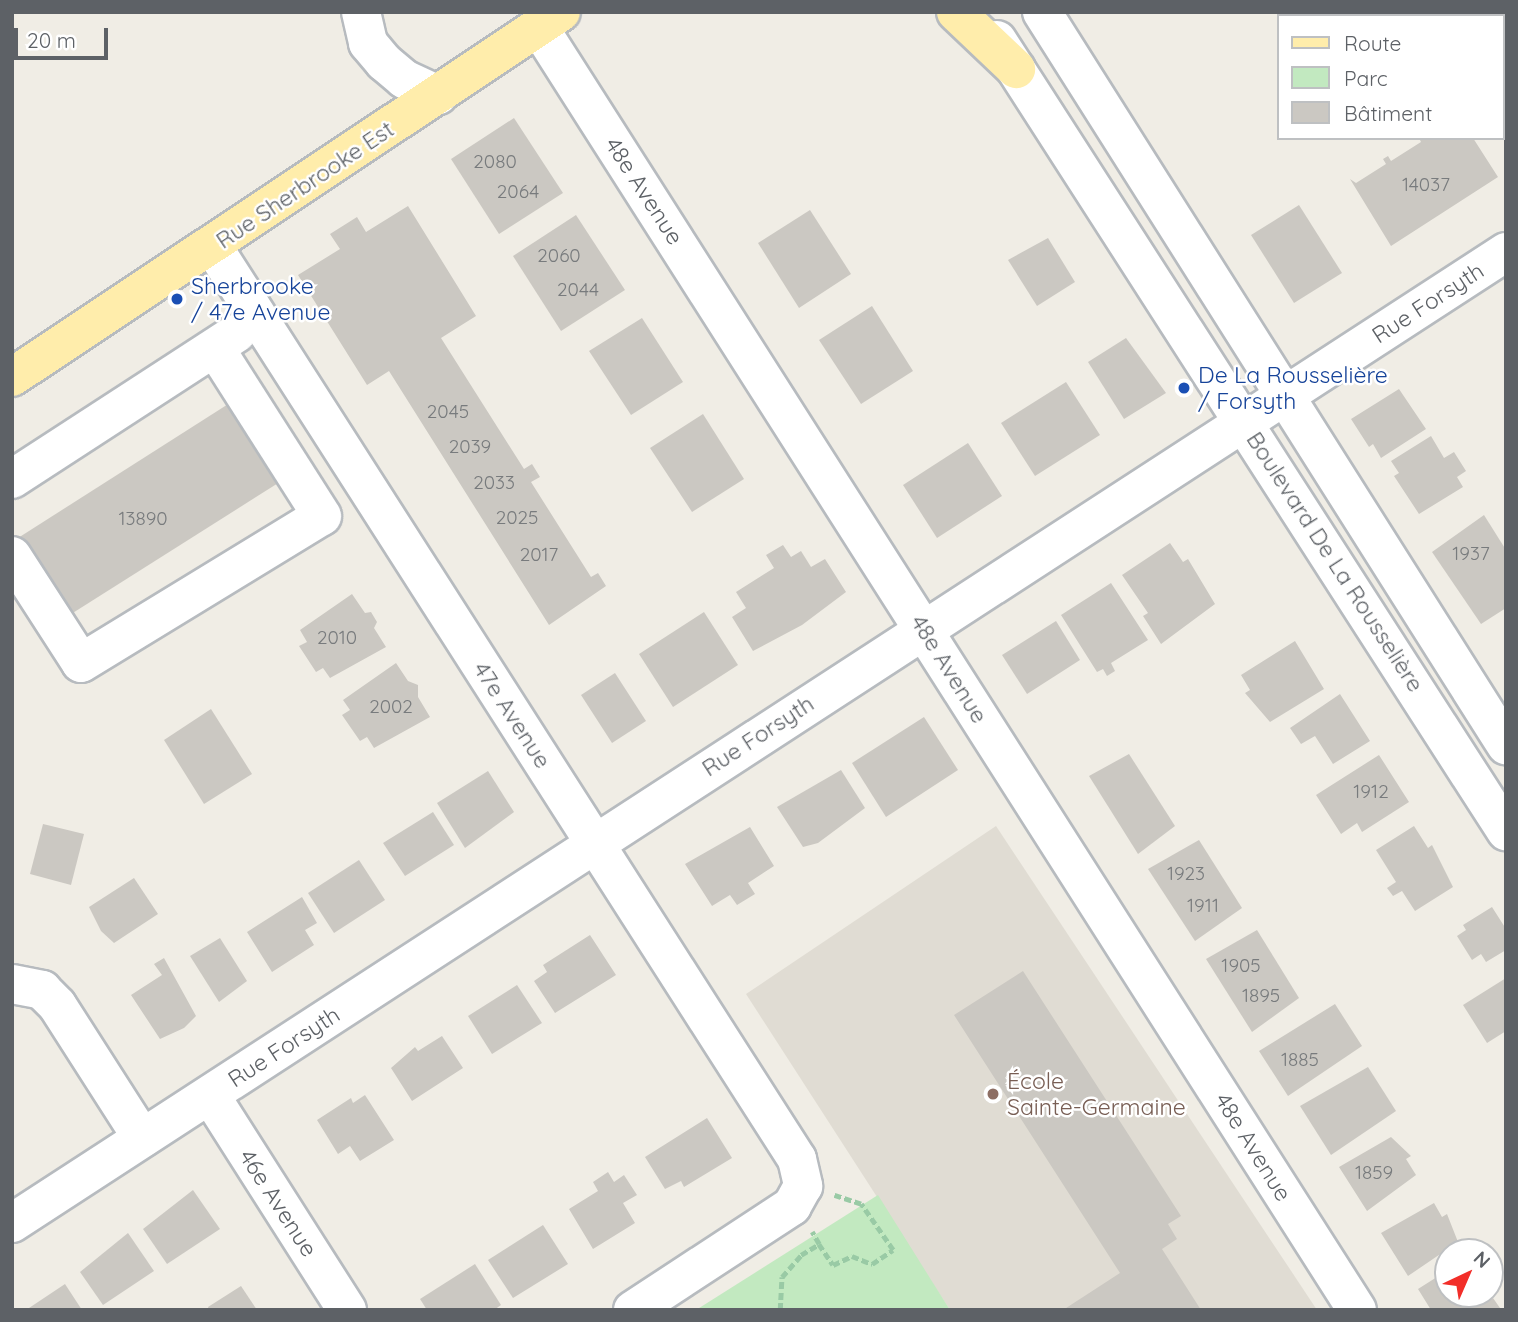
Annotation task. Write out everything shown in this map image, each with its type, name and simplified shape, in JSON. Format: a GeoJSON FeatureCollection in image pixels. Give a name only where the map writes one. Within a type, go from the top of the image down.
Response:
{"type":"FeatureCollection","features":[{"type":"Feature","properties":{"kind":"main road"},"geometry":{"type":"LineString","coordinates":[[956,12],[1016,69]]}},
{"type":"Feature","properties":{"kind":"main road","name":"Rue Sherbrooke Est"},"geometry":{"type":"LineString","coordinates":[[12,377],[212,247],[552,18]]}},
{"type":"Feature","properties":{"kind":"street"},"geometry":{"type":"LineString","coordinates":[[361,12],[368,43],[384,62],[404,79],[439,95]]}},
{"type":"Feature","properties":{"kind":"street","name":"Boulevard De La Rousselière"},"geometry":{"type":"LineString","coordinates":[[979,12],[1506,831]]}},
{"type":"Feature","properties":{"kind":"street","name":"Boulevard De La Rousselière"},"geometry":{"type":"LineString","coordinates":[[1042,12],[1506,745]]}},
{"type":"Feature","properties":{"kind":"street","name":"48e Avenue"},"geometry":{"type":"LineString","coordinates":[[552,18],[923,629],[1357,1310]]}},
{"type":"Feature","properties":{"kind":"street","name":"47e Avenue"},"geometry":{"type":"LineString","coordinates":[[212,247],[782,1133],[797,1158],[799,1194]]}},
{"type":"Feature","properties":{"kind":"street","name":"Rue Forsyth"},"geometry":{"type":"LineString","coordinates":[[12,1223],[593,842],[1506,252]]}},
{"type":"Feature","properties":{"kind":"street"},"geometry":{"type":"LineString","coordinates":[[12,479],[259,318]]}},
{"type":"Feature","properties":{"kind":"street"},"geometry":{"type":"LineString","coordinates":[[215,348],[322,516]]}},
{"type":"Feature","properties":{"kind":"street"},"geometry":{"type":"LineString","coordinates":[[12,556],[81,663],[368,490]]}},
{"type":"Feature","properties":{"kind":"street"},"geometry":{"type":"LineString","coordinates":[[12,984],[42,990],[57,1005],[142,1138]]}},
{"type":"Feature","properties":{"kind":"street","name":"46e Avenue"},"geometry":{"type":"LineString","coordinates":[[209,1095],[347,1310]]}},
{"type":"Feature","properties":{"kind":"street"},"geometry":{"type":"LineString","coordinates":[[633,1310],[771,1222],[799,1194]]}},
{"type":"Feature","properties":{"kind":"path"},"geometry":{"type":"LineString","coordinates":[[799,1194],[861,1204],[893,1250],[872,1264],[852,1256],[833,1265],[819,1244],[799,1194]]}},
{"type":"Feature","properties":{"kind":"path"},"geometry":{"type":"LineString","coordinates":[[780,1310],[782,1277],[802,1255],[819,1244]]}},
{"type":"Feature","properties":{"kind":"shaded area","name":"École Sainte-Germaine"},"geometry":{"type":"Polygon","coordinates":[[[996,826],[1317,1310],[950,1310],[746,994],[996,826]]]}},
{"type":"Feature","properties":{"kind":"green space"},"geometry":{"type":"Polygon","coordinates":[[[878,1195],[950,1310],[696,1310],[878,1195]]]}},
{"type":"Feature","properties":{"kind":"building"},"geometry":{"type":"Polygon","coordinates":[[[1284,12],[1370,14],[1285,14],[1284,12]]]}},
{"type":"Feature","properties":{"kind":"building"},"geometry":{"type":"Polygon","coordinates":[[[514,118],[563,193],[499,234],[451,159],[514,118]]]}},
{"type":"Feature","properties":{"kind":"building"},"geometry":{"type":"Polygon","coordinates":[[[1420,140],[1474,140],[1498,177],[1391,246],[1350,179],[1356,183],[1386,164],[1383,159],[1388,156],[1391,161],[1421,142],[1420,140]]]}},
{"type":"Feature","properties":{"kind":"building"},"geometry":{"type":"Polygon","coordinates":[[[1299,205],[1342,273],[1294,303],[1251,235],[1299,205]]]}},
{"type":"Feature","properties":{"kind":"building"},"geometry":{"type":"Polygon","coordinates":[[[408,206],[476,316],[441,338],[524,469],[532,464],[540,477],[531,482],[591,577],[598,573],[606,586],[549,625],[389,371],[367,385],[298,275],[340,249],[330,234],[357,217],[366,232],[408,206]]]}},
{"type":"Feature","properties":{"kind":"building"},"geometry":{"type":"Polygon","coordinates":[[[810,210],[851,274],[799,308],[758,243],[810,210]]]}},
{"type":"Feature","properties":{"kind":"building"},"geometry":{"type":"Polygon","coordinates":[[[576,215],[625,290],[561,331],[513,256],[576,215]]]}},
{"type":"Feature","properties":{"kind":"building"},"geometry":{"type":"Polygon","coordinates":[[[1048,238],[1075,282],[1037,306],[1008,260],[1048,238]]]}},
{"type":"Feature","properties":{"kind":"building"},"geometry":{"type":"Polygon","coordinates":[[[872,306],[913,371],[861,404],[819,340],[872,306]]]}},
{"type":"Feature","properties":{"kind":"building"},"geometry":{"type":"Polygon","coordinates":[[[642,318],[683,382],[631,415],[589,351],[642,318]]]}},
{"type":"Feature","properties":{"kind":"building"},"geometry":{"type":"Polygon","coordinates":[[[1126,338],[1166,393],[1124,419],[1088,362],[1126,338]]]}},
{"type":"Feature","properties":{"kind":"building"},"geometry":{"type":"Polygon","coordinates":[[[1066,382],[1100,435],[1035,476],[1001,423],[1066,382]]]}},
{"type":"Feature","properties":{"kind":"building"},"geometry":{"type":"Polygon","coordinates":[[[1399,389],[1426,429],[1381,458],[1373,444],[1369,447],[1351,419],[1399,389]]]}},
{"type":"Feature","properties":{"kind":"building"},"geometry":{"type":"Polygon","coordinates":[[[233,401],[283,480],[68,616],[18,538],[233,401]]]}},
{"type":"Feature","properties":{"kind":"building"},"geometry":{"type":"Polygon","coordinates":[[[703,414],[744,479],[692,512],[650,448],[703,414]]]}},
{"type":"Feature","properties":{"kind":"building"},"geometry":{"type":"Polygon","coordinates":[[[1431,436],[1444,458],[1454,452],[1466,471],[1457,477],[1463,487],[1419,514],[1394,476],[1399,473],[1391,461],[1431,436]]]}},
{"type":"Feature","properties":{"kind":"building"},"geometry":{"type":"Polygon","coordinates":[[[968,443],[1002,496],[937,538],[903,485],[968,443]]]}},
{"type":"Feature","properties":{"kind":"building"},"geometry":{"type":"Polygon","coordinates":[[[1484,515],[1506,550],[1506,608],[1481,624],[1432,552],[1484,515]]]}},
{"type":"Feature","properties":{"kind":"building"},"geometry":{"type":"Polygon","coordinates":[[[1170,543],[1183,562],[1188,559],[1215,604],[1161,644],[1143,616],[1148,613],[1122,575],[1170,543]]]}},
{"type":"Feature","properties":{"kind":"building"},"geometry":{"type":"Polygon","coordinates":[[[783,545],[791,557],[801,551],[811,567],[825,559],[846,592],[802,625],[753,651],[732,617],[746,608],[736,592],[774,568],[766,555],[783,545]]]}},
{"type":"Feature","properties":{"kind":"building"},"geometry":{"type":"Polygon","coordinates":[[[1111,583],[1148,640],[1111,663],[1115,671],[1107,676],[1103,669],[1097,672],[1061,615],[1111,583]]]}},
{"type":"Feature","properties":{"kind":"building"},"geometry":{"type":"Polygon","coordinates":[[[352,594],[365,613],[371,612],[377,622],[374,628],[386,647],[330,678],[323,668],[316,672],[299,646],[307,642],[300,630],[352,594]]]}},
{"type":"Feature","properties":{"kind":"building"},"geometry":{"type":"Polygon","coordinates":[[[704,612],[738,665],[673,707],[639,654],[704,612]]]}},
{"type":"Feature","properties":{"kind":"building"},"geometry":{"type":"Polygon","coordinates":[[[1056,621],[1080,660],[1027,694],[1002,655],[1056,621]]]}},
{"type":"Feature","properties":{"kind":"building"},"geometry":{"type":"Polygon","coordinates":[[[1295,641],[1324,689],[1270,722],[1245,693],[1250,690],[1241,675],[1295,641]]]}},
{"type":"Feature","properties":{"kind":"building"},"geometry":{"type":"Polygon","coordinates":[[[396,663],[408,681],[418,685],[418,697],[430,717],[374,748],[367,737],[360,741],[342,715],[350,710],[343,700],[396,663]]]}},
{"type":"Feature","properties":{"kind":"building"},"geometry":{"type":"Polygon","coordinates":[[[615,673],[646,721],[612,743],[581,695],[615,673]]]}},
{"type":"Feature","properties":{"kind":"building"},"geometry":{"type":"Polygon","coordinates":[[[1340,694],[1370,741],[1333,764],[1315,736],[1301,744],[1290,728],[1340,694]]]}},
{"type":"Feature","properties":{"kind":"building"},"geometry":{"type":"Polygon","coordinates":[[[211,709],[252,774],[204,804],[164,740],[211,709]]]}},
{"type":"Feature","properties":{"kind":"building"},"geometry":{"type":"Polygon","coordinates":[[[924,717],[958,770],[886,817],[852,763],[924,717]]]}},
{"type":"Feature","properties":{"kind":"building"},"geometry":{"type":"Polygon","coordinates":[[[1129,754],[1175,826],[1138,854],[1089,776],[1129,754]]]}},
{"type":"Feature","properties":{"kind":"building"},"geometry":{"type":"Polygon","coordinates":[[[1379,755],[1409,802],[1362,832],[1357,823],[1341,834],[1316,795],[1379,755]]]}},
{"type":"Feature","properties":{"kind":"building"},"geometry":{"type":"Polygon","coordinates":[[[841,770],[865,808],[818,843],[803,847],[777,807],[841,770]]]}},
{"type":"Feature","properties":{"kind":"building"},"geometry":{"type":"Polygon","coordinates":[[[488,771],[514,812],[465,848],[437,803],[488,771]]]}},
{"type":"Feature","properties":{"kind":"building"},"geometry":{"type":"Polygon","coordinates":[[[433,812],[454,845],[405,876],[383,843],[433,812]]]}},
{"type":"Feature","properties":{"kind":"building"},"geometry":{"type":"Polygon","coordinates":[[[43,824],[84,834],[71,885],[30,874],[43,824]]]}},
{"type":"Feature","properties":{"kind":"building"},"geometry":{"type":"Polygon","coordinates":[[[1414,826],[1428,848],[1432,845],[1453,887],[1415,911],[1402,891],[1393,896],[1387,888],[1396,882],[1376,850],[1414,826]]]}},
{"type":"Feature","properties":{"kind":"building"},"geometry":{"type":"Polygon","coordinates":[[[750,827],[774,866],[748,883],[755,894],[737,905],[730,895],[712,906],[685,864],[750,827]]]}},
{"type":"Feature","properties":{"kind":"building"},"geometry":{"type":"Polygon","coordinates":[[[1199,840],[1242,908],[1195,941],[1148,869],[1199,840]]]}},
{"type":"Feature","properties":{"kind":"building"},"geometry":{"type":"Polygon","coordinates":[[[359,860],[385,900],[334,933],[308,893],[359,860]]]}},
{"type":"Feature","properties":{"kind":"building"},"geometry":{"type":"Polygon","coordinates":[[[134,878],[158,914],[114,943],[101,931],[89,907],[134,878]]]}},
{"type":"Feature","properties":{"kind":"building"},"geometry":{"type":"Polygon","coordinates":[[[302,897],[317,923],[305,930],[314,945],[272,972],[247,932],[302,897]]]}},
{"type":"Feature","properties":{"kind":"building"},"geometry":{"type":"Polygon","coordinates":[[[1492,907],[1506,929],[1506,950],[1486,962],[1481,954],[1472,960],[1457,936],[1466,930],[1463,925],[1492,907]]]}},
{"type":"Feature","properties":{"kind":"building"},"geometry":{"type":"Polygon","coordinates":[[[1257,930],[1299,998],[1252,1032],[1206,959],[1257,930]]]}},
{"type":"Feature","properties":{"kind":"building"},"geometry":{"type":"Polygon","coordinates":[[[590,935],[616,975],[555,1013],[534,981],[547,972],[543,965],[590,935]]]}},
{"type":"Feature","properties":{"kind":"building"},"geometry":{"type":"Polygon","coordinates":[[[220,938],[247,981],[219,1002],[190,956],[220,938]]]}},
{"type":"Feature","properties":{"kind":"building"},"geometry":{"type":"Polygon","coordinates":[[[164,958],[196,1016],[184,1028],[160,1039],[131,995],[162,975],[154,964],[164,958]]]}},
{"type":"Feature","properties":{"kind":"building"},"geometry":{"type":"Polygon","coordinates":[[[1023,971],[1181,1216],[1168,1224],[1177,1239],[1162,1249],[1201,1310],[1063,1310],[1120,1273],[954,1015],[1023,971]]]}},
{"type":"Feature","properties":{"kind":"building"},"geometry":{"type":"Polygon","coordinates":[[[1506,978],[1506,1031],[1487,1043],[1463,1005],[1506,978]]]}},
{"type":"Feature","properties":{"kind":"building"},"geometry":{"type":"Polygon","coordinates":[[[517,985],[542,1023],[492,1054],[468,1016],[517,985]]]}},
{"type":"Feature","properties":{"kind":"building"},"geometry":{"type":"Polygon","coordinates":[[[1335,1004],[1362,1046],[1288,1096],[1259,1051],[1335,1004]]]}},
{"type":"Feature","properties":{"kind":"building"},"geometry":{"type":"Polygon","coordinates":[[[442,1036],[463,1068],[412,1101],[391,1068],[415,1047],[418,1051],[442,1036]]]}},
{"type":"Feature","properties":{"kind":"building"},"geometry":{"type":"Polygon","coordinates":[[[1368,1067],[1396,1111],[1331,1155],[1300,1106],[1368,1067]]]}},
{"type":"Feature","properties":{"kind":"building"},"geometry":{"type":"Polygon","coordinates":[[[365,1095],[394,1140],[360,1161],[350,1146],[338,1154],[317,1120],[351,1098],[353,1103],[365,1095]]]}},
{"type":"Feature","properties":{"kind":"building"},"geometry":{"type":"Polygon","coordinates":[[[707,1118],[732,1158],[684,1187],[681,1181],[665,1189],[645,1157],[707,1118]]]}},
{"type":"Feature","properties":{"kind":"building"},"geometry":{"type":"Polygon","coordinates":[[[1391,1137],[1411,1156],[1406,1159],[1416,1175],[1367,1211],[1339,1167],[1391,1137]]]}},
{"type":"Feature","properties":{"kind":"building"},"geometry":{"type":"Polygon","coordinates":[[[608,1172],[614,1182],[624,1175],[637,1195],[623,1203],[635,1223],[593,1249],[569,1209],[598,1191],[593,1182],[608,1172]]]}},
{"type":"Feature","properties":{"kind":"building"},"geometry":{"type":"Polygon","coordinates":[[[193,1190],[220,1229],[167,1264],[143,1229],[193,1190]]]}},
{"type":"Feature","properties":{"kind":"building"},"geometry":{"type":"Polygon","coordinates":[[[1434,1203],[1442,1217],[1447,1214],[1456,1238],[1434,1238],[1434,1258],[1408,1276],[1381,1233],[1434,1203]]]}},
{"type":"Feature","properties":{"kind":"building"},"geometry":{"type":"Polygon","coordinates":[[[543,1225],[568,1264],[513,1298],[488,1260],[543,1225]]]}},
{"type":"Feature","properties":{"kind":"building"},"geometry":{"type":"Polygon","coordinates":[[[128,1233],[154,1271],[103,1305],[80,1272],[128,1233]]]}},
{"type":"Feature","properties":{"kind":"building"},"geometry":{"type":"Polygon","coordinates":[[[475,1264],[501,1305],[494,1310],[427,1310],[420,1299],[475,1264]]]}},
{"type":"Feature","properties":{"kind":"building"},"geometry":{"type":"Polygon","coordinates":[[[1434,1279],[1434,1308],[1500,1308],[1431,1310],[1418,1289],[1434,1279]]]}},
{"type":"Feature","properties":{"kind":"building"},"geometry":{"type":"Polygon","coordinates":[[[65,1284],[82,1310],[26,1310],[65,1284]]]}},
{"type":"Feature","properties":{"kind":"building"},"geometry":{"type":"Polygon","coordinates":[[[241,1286],[257,1310],[209,1310],[208,1307],[241,1286]]]}},
{"type":"Feature","properties":{"kind":"place","name":"Sherbrooke / 47e Avenue"},"geometry":{"type":"Point","coordinates":[177,299]}},
{"type":"Feature","properties":{"kind":"place","name":"De La Rousselière / Forsyth"},"geometry":{"type":"Point","coordinates":[1184,388]}},
{"type":"Feature","properties":{"kind":"place","name":"École Sainte-Germaine"},"geometry":{"type":"Point","coordinates":[993,1094]}}]}
